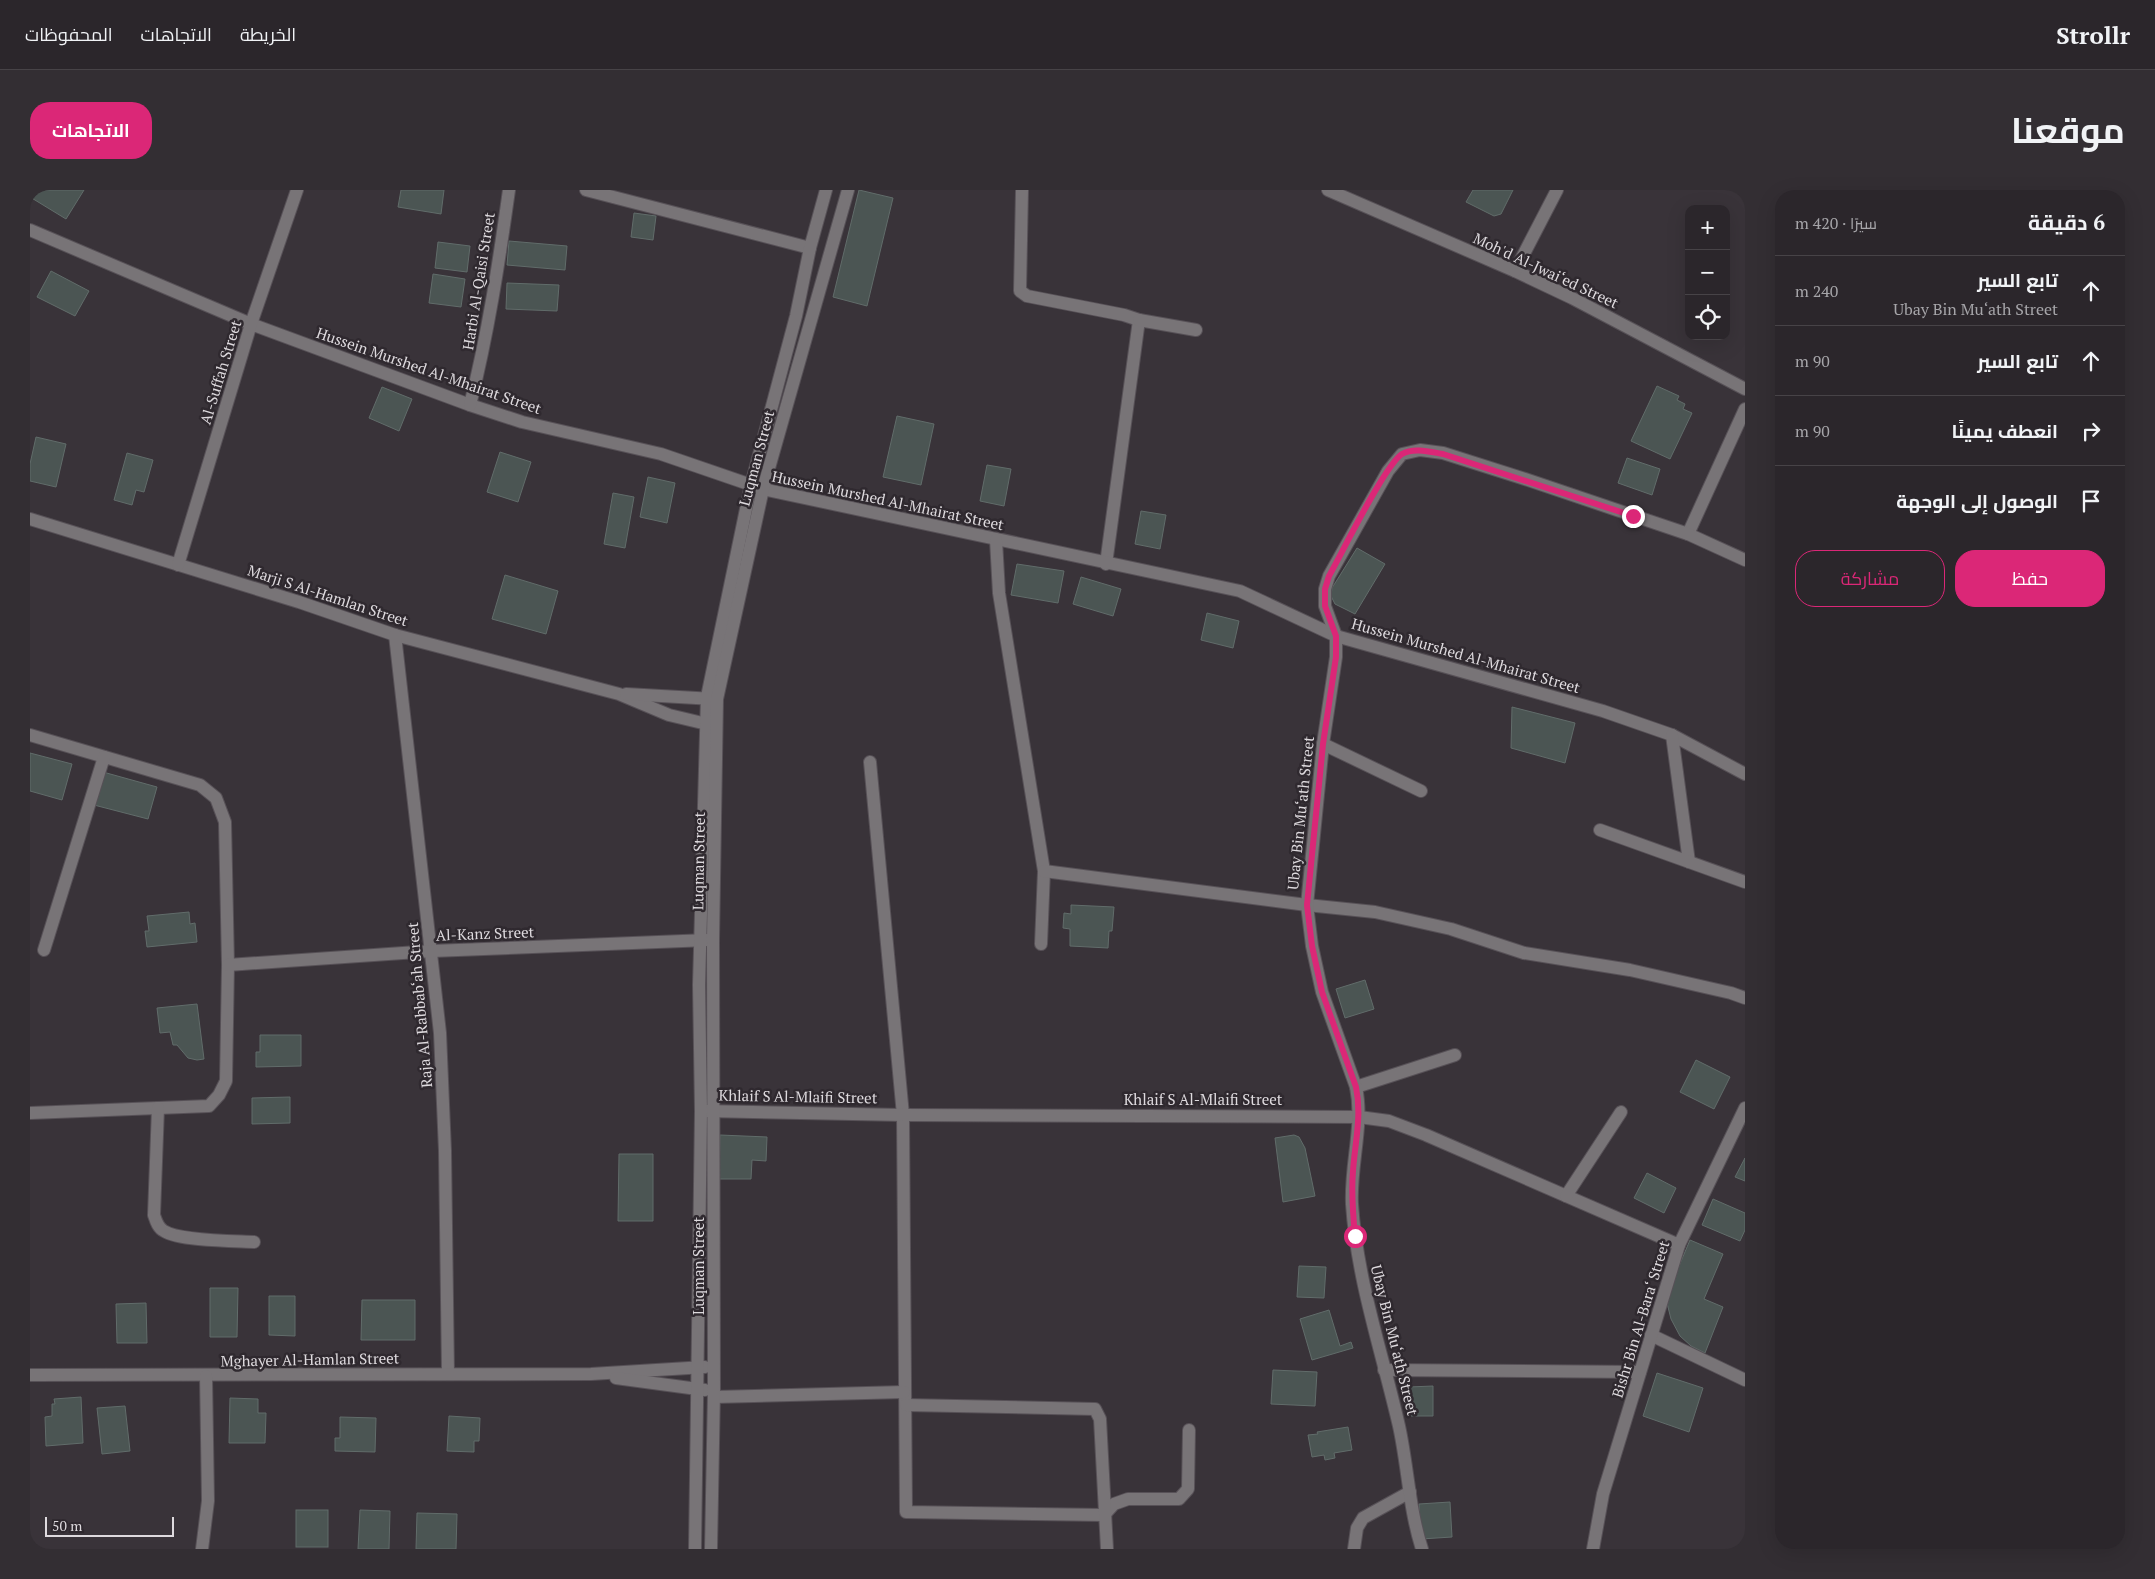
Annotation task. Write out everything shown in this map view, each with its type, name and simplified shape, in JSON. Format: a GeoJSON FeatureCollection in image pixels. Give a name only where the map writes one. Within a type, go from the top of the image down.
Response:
{"type":"FeatureCollection","features":[{"type":"Feature","properties":{"kind":"street","name":"Al-Suffah Street"},"geometry":{"type":"LineString","coordinates":[[178,565],[251,324],[296,190]]}},
{"type":"Feature","properties":{"kind":"street","name":"Harbi Al-Qaisi Street"},"geometry":{"type":"LineString","coordinates":[[470,405],[486,338],[509,190]]}},
{"type":"Feature","properties":{"kind":"street"},"geometry":{"type":"LineString","coordinates":[[586,190],[810,248]]}},
{"type":"Feature","properties":{"kind":"street","name":"Luqman Street"},"geometry":{"type":"LineString","coordinates":[[695,1549],[701,1110],[712,698],[751,485],[796,316],[810,248],[826,190]]}},
{"type":"Feature","properties":{"kind":"street","name":"Luqman Street"},"geometry":{"type":"LineString","coordinates":[[712,698],[763,489],[848,190]]}},
{"type":"Feature","properties":{"kind":"street"},"geometry":{"type":"LineString","coordinates":[[1022,190],[1020,290],[1028,296],[1124,315],[1139,320],[1196,330]]}},
{"type":"Feature","properties":{"kind":"street","name":"Moh'd Al-Jwai‘ed Street"},"geometry":{"type":"LineString","coordinates":[[1328,190],[1572,298],[1745,390]]}},
{"type":"Feature","properties":{"kind":"street"},"geometry":{"type":"LineString","coordinates":[[1514,271],[1557,190]]}},
{"type":"Feature","properties":{"kind":"street","name":"Hussein Murshed Al-Mhairat Street"},"geometry":{"type":"LineString","coordinates":[[30,230],[251,324],[470,405],[522,422],[661,454],[763,489],[1106,564],[1240,591],[1336,636],[1603,711],[1672,734],[1745,774]]}},
{"type":"Feature","properties":{"kind":"street"},"geometry":{"type":"LineString","coordinates":[[1106,564],[1139,320]]}},
{"type":"Feature","properties":{"kind":"street"},"geometry":{"type":"LineString","coordinates":[[1688,534],[1745,409]]}},
{"type":"Feature","properties":{"kind":"street"},"geometry":{"type":"LineString","coordinates":[[1336,636],[1325,606],[1325,589],[1329,576],[1388,471],[1402,454],[1420,450],[1443,454],[1688,534],[1745,560]]}},
{"type":"Feature","properties":{"kind":"street","name":"Marji S Al-Hamlan Street"},"geometry":{"type":"LineString","coordinates":[[30,519],[396,635],[619,694],[668,715],[711,725]]}},
{"type":"Feature","properties":{"kind":"street"},"geometry":{"type":"LineString","coordinates":[[996,540],[999,593],[1044,871],[1041,944]]}},
{"type":"Feature","properties":{"kind":"street","name":"Raja Al-Rabbab‘ah Street"},"geometry":{"type":"LineString","coordinates":[[396,635],[440,1033],[445,1151],[448,1374]]}},
{"type":"Feature","properties":{"kind":"street","name":"Ubay Bin Mu‘ath Street"},"geometry":{"type":"LineString","coordinates":[[1336,636],[1336,657],[1323,744],[1307,905],[1312,946],[1322,992],[1356,1087],[1359,1117],[1352,1173],[1355,1236],[1362,1284],[1399,1428],[1422,1549]]}},
{"type":"Feature","properties":{"kind":"street","name":"Marji S Al-Hamlan Street"},"geometry":{"type":"LineString","coordinates":[[619,694],[712,698]]}},
{"type":"Feature","properties":{"kind":"street"},"geometry":{"type":"LineString","coordinates":[[1672,734],[1689,862]]}},
{"type":"Feature","properties":{"kind":"street"},"geometry":{"type":"LineString","coordinates":[[30,735],[200,785],[216,798],[225,822],[228,965],[226,1081],[224,1088],[214,1102],[208,1106],[30,1113]]}},
{"type":"Feature","properties":{"kind":"street"},"geometry":{"type":"LineString","coordinates":[[1323,744],[1421,791]]}},
{"type":"Feature","properties":{"kind":"street"},"geometry":{"type":"LineString","coordinates":[[44,950],[104,757]]}},
{"type":"Feature","properties":{"kind":"street"},"geometry":{"type":"LineString","coordinates":[[870,762],[903,1115],[906,1512],[1104,1515]]}},
{"type":"Feature","properties":{"kind":"street"},"geometry":{"type":"LineString","coordinates":[[1600,830],[1745,882]]}},
{"type":"Feature","properties":{"kind":"street"},"geometry":{"type":"LineString","coordinates":[[1044,871],[1375,912],[1451,929],[1524,953],[1630,970],[1731,993],[1745,998]]}},
{"type":"Feature","properties":{"kind":"street","name":"Luqman Street"},"geometry":{"type":"LineString","coordinates":[[706,940],[714,1111],[714,1394],[711,1549]]}},
{"type":"Feature","properties":{"kind":"street","name":"Al-Kanz Street"},"geometry":{"type":"LineString","coordinates":[[228,965],[432,951],[706,940]]}},
{"type":"Feature","properties":{"kind":"street"},"geometry":{"type":"LineString","coordinates":[[1356,1087],[1455,1055]]}},
{"type":"Feature","properties":{"kind":"street"},"geometry":{"type":"LineString","coordinates":[[158,1108],[154,1215],[157,1224],[164,1231],[176,1236],[254,1242]]}},
{"type":"Feature","properties":{"kind":"street","name":"Bishr Bin Al-Bara‘ Street"},"geometry":{"type":"LineString","coordinates":[[1593,1549],[1603,1494],[1679,1245],[1745,1108]]}},
{"type":"Feature","properties":{"kind":"street","name":"Khlaif S Al-Mlaifi Street"},"geometry":{"type":"LineString","coordinates":[[701,1110],[903,1115],[1359,1117],[1389,1121],[1679,1245]]}},
{"type":"Feature","properties":{"kind":"street"},"geometry":{"type":"LineString","coordinates":[[1566,1196],[1621,1112]]}},
{"type":"Feature","properties":{"kind":"street"},"geometry":{"type":"LineString","coordinates":[[1652,1335],[1745,1380]]}},
{"type":"Feature","properties":{"kind":"street","name":"Mghayer Al-Hamlan Street"},"geometry":{"type":"LineString","coordinates":[[30,1375],[591,1374],[714,1367]]}},
{"type":"Feature","properties":{"kind":"street"},"geometry":{"type":"LineString","coordinates":[[1384,1370],[1640,1372]]}},
{"type":"Feature","properties":{"kind":"street","name":"Mghayer Al-Hamlan Street"},"geometry":{"type":"LineString","coordinates":[[591,1374],[714,1394],[905,1399],[1095,1409],[1100,1419],[1104,1515]]}},
{"type":"Feature","properties":{"kind":"street"},"geometry":{"type":"LineString","coordinates":[[202,1549],[208,1501],[206,1376]]}},
{"type":"Feature","properties":{"kind":"street"},"geometry":{"type":"LineString","coordinates":[[1106,1549],[1104,1515],[1114,1504],[1128,1499],[1179,1499],[1188,1490],[1189,1430]]}},
{"type":"Feature","properties":{"kind":"street"},"geometry":{"type":"LineString","coordinates":[[1354,1549],[1357,1528],[1363,1518],[1410,1492]]}},
{"type":"Feature","properties":{"kind":"building"},"geometry":{"type":"Polygon","coordinates":[[[34,190],[84,190],[66,219],[30,197],[34,190]]]}},
{"type":"Feature","properties":{"kind":"building"},"geometry":{"type":"Polygon","coordinates":[[[401,190],[444,190],[441,214],[398,207],[401,190]]]}},
{"type":"Feature","properties":{"kind":"building"},"geometry":{"type":"Polygon","coordinates":[[[859,190],[893,198],[867,306],[833,297],[859,190]]]}},
{"type":"Feature","properties":{"kind":"building"},"geometry":{"type":"Polygon","coordinates":[[[1473,190],[1513,190],[1501,214],[1494,216],[1466,202],[1473,190]]]}},
{"type":"Feature","properties":{"kind":"building"},"geometry":{"type":"Polygon","coordinates":[[[634,213],[656,216],[653,240],[631,237],[634,213]]]}},
{"type":"Feature","properties":{"kind":"building"},"geometry":{"type":"Polygon","coordinates":[[[509,241],[567,246],[565,270],[507,265],[509,241]]]}},
{"type":"Feature","properties":{"kind":"building"},"geometry":{"type":"Polygon","coordinates":[[[438,242],[470,246],[467,272],[435,268],[438,242]]]}},
{"type":"Feature","properties":{"kind":"building"},"geometry":{"type":"Polygon","coordinates":[[[51,271],[89,291],[75,316],[37,297],[51,271]]]}},
{"type":"Feature","properties":{"kind":"building"},"geometry":{"type":"Polygon","coordinates":[[[433,274],[465,279],[461,307],[429,303],[433,274]]]}},
{"type":"Feature","properties":{"kind":"building"},"geometry":{"type":"Polygon","coordinates":[[[507,283],[559,285],[557,311],[506,309],[507,283]]]}},
{"type":"Feature","properties":{"kind":"building"},"geometry":{"type":"Polygon","coordinates":[[[1657,386],[1679,396],[1677,400],[1685,404],[1683,409],[1692,413],[1670,459],[1631,441],[1657,386]]]}},
{"type":"Feature","properties":{"kind":"building"},"geometry":{"type":"Polygon","coordinates":[[[382,387],[412,399],[399,431],[369,418],[382,387]]]}},
{"type":"Feature","properties":{"kind":"building"},"geometry":{"type":"Polygon","coordinates":[[[897,416],[934,424],[921,485],[883,477],[897,416]]]}},
{"type":"Feature","properties":{"kind":"building"},"geometry":{"type":"Polygon","coordinates":[[[36,437],[66,444],[56,487],[30,481],[30,464],[36,437]]]}},
{"type":"Feature","properties":{"kind":"building"},"geometry":{"type":"Polygon","coordinates":[[[500,452],[531,462],[518,502],[487,492],[500,452]]]}},
{"type":"Feature","properties":{"kind":"building"},"geometry":{"type":"Polygon","coordinates":[[[127,453],[153,460],[144,492],[136,490],[132,505],[114,500],[127,453]]]}},
{"type":"Feature","properties":{"kind":"building"},"geometry":{"type":"Polygon","coordinates":[[[1627,458],[1660,469],[1652,495],[1618,483],[1627,458]]]}},
{"type":"Feature","properties":{"kind":"building"},"geometry":{"type":"Polygon","coordinates":[[[987,465],[1011,469],[1004,506],[980,501],[987,465]]]}},
{"type":"Feature","properties":{"kind":"building"},"geometry":{"type":"Polygon","coordinates":[[[648,477],[675,483],[667,523],[640,517],[648,477]]]}},
{"type":"Feature","properties":{"kind":"building"},"geometry":{"type":"Polygon","coordinates":[[[613,493],[634,497],[625,548],[604,544],[613,493]]]}},
{"type":"Feature","properties":{"kind":"building"},"geometry":{"type":"Polygon","coordinates":[[[1141,511],[1166,515],[1160,549],[1135,544],[1141,511]]]}},
{"type":"Feature","properties":{"kind":"building"},"geometry":{"type":"Polygon","coordinates":[[[1357,548],[1385,564],[1355,614],[1335,604],[1331,596],[1332,588],[1357,548]]]}},
{"type":"Feature","properties":{"kind":"building"},"geometry":{"type":"Polygon","coordinates":[[[1017,564],[1064,571],[1058,603],[1011,595],[1017,564]]]}},
{"type":"Feature","properties":{"kind":"building"},"geometry":{"type":"Polygon","coordinates":[[[505,575],[558,591],[546,634],[492,619],[505,575]]]}},
{"type":"Feature","properties":{"kind":"building"},"geometry":{"type":"Polygon","coordinates":[[[1081,577],[1121,589],[1113,616],[1073,604],[1081,577]]]}},
{"type":"Feature","properties":{"kind":"building"},"geometry":{"type":"Polygon","coordinates":[[[1207,613],[1239,621],[1233,648],[1201,640],[1207,613]]]}},
{"type":"Feature","properties":{"kind":"building"},"geometry":{"type":"Polygon","coordinates":[[[1512,707],[1575,723],[1565,763],[1511,748],[1512,707]]]}},
{"type":"Feature","properties":{"kind":"building"},"geometry":{"type":"Polygon","coordinates":[[[30,753],[72,764],[62,800],[30,791],[30,753]]]}},
{"type":"Feature","properties":{"kind":"building"},"geometry":{"type":"Polygon","coordinates":[[[103,772],[157,787],[148,819],[94,805],[103,772]]]}},
{"type":"Feature","properties":{"kind":"building"},"geometry":{"type":"Polygon","coordinates":[[[1071,905],[1114,907],[1108,948],[1070,946],[1070,929],[1063,928],[1064,913],[1071,914],[1071,905]]]}},
{"type":"Feature","properties":{"kind":"building"},"geometry":{"type":"Polygon","coordinates":[[[189,912],[190,924],[195,923],[197,942],[147,947],[145,931],[149,931],[147,916],[189,912]]]}},
{"type":"Feature","properties":{"kind":"building"},"geometry":{"type":"Polygon","coordinates":[[[1365,980],[1374,1009],[1345,1018],[1336,989],[1365,980]]]}},
{"type":"Feature","properties":{"kind":"building"},"geometry":{"type":"Polygon","coordinates":[[[197,1004],[204,1059],[197,1060],[188,1058],[177,1045],[173,1045],[170,1032],[160,1033],[157,1008],[197,1004]]]}},
{"type":"Feature","properties":{"kind":"building"},"geometry":{"type":"Polygon","coordinates":[[[260,1035],[301,1035],[301,1066],[256,1067],[256,1052],[260,1052],[260,1035]]]}},
{"type":"Feature","properties":{"kind":"building"},"geometry":{"type":"Polygon","coordinates":[[[1696,1060],[1730,1077],[1714,1109],[1680,1092],[1696,1060]]]}},
{"type":"Feature","properties":{"kind":"building"},"geometry":{"type":"Polygon","coordinates":[[[290,1097],[290,1123],[252,1124],[252,1098],[290,1097]]]}},
{"type":"Feature","properties":{"kind":"building"},"geometry":{"type":"Polygon","coordinates":[[[720,1135],[767,1137],[766,1161],[752,1160],[751,1179],[719,1179],[720,1135]]]}},
{"type":"Feature","properties":{"kind":"building"},"geometry":{"type":"Polygon","coordinates":[[[1294,1135],[1299,1137],[1305,1148],[1315,1196],[1283,1202],[1275,1138],[1294,1135]]]}},
{"type":"Feature","properties":{"kind":"building"},"geometry":{"type":"Polygon","coordinates":[[[619,1154],[653,1154],[653,1221],[618,1221],[619,1154]]]}},
{"type":"Feature","properties":{"kind":"building"},"geometry":{"type":"Polygon","coordinates":[[[1745,1158],[1745,1181],[1735,1177],[1745,1158]]]}},
{"type":"Feature","properties":{"kind":"building"},"geometry":{"type":"Polygon","coordinates":[[[1647,1173],[1676,1188],[1664,1213],[1634,1198],[1647,1173]]]}},
{"type":"Feature","properties":{"kind":"building"},"geometry":{"type":"Polygon","coordinates":[[[1713,1199],[1745,1213],[1745,1230],[1740,1241],[1702,1225],[1713,1199]]]}},
{"type":"Feature","properties":{"kind":"building"},"geometry":{"type":"Polygon","coordinates":[[[1690,1240],[1723,1254],[1704,1299],[1723,1307],[1705,1353],[1691,1346],[1680,1336],[1671,1319],[1667,1303],[1671,1285],[1690,1240]]]}},
{"type":"Feature","properties":{"kind":"building"},"geometry":{"type":"Polygon","coordinates":[[[1299,1266],[1326,1267],[1324,1298],[1297,1297],[1299,1266]]]}},
{"type":"Feature","properties":{"kind":"building"},"geometry":{"type":"Polygon","coordinates":[[[210,1288],[238,1288],[237,1337],[210,1337],[210,1288]]]}},
{"type":"Feature","properties":{"kind":"building"},"geometry":{"type":"Polygon","coordinates":[[[269,1296],[295,1296],[295,1336],[269,1335],[269,1296]]]}},
{"type":"Feature","properties":{"kind":"building"},"geometry":{"type":"Polygon","coordinates":[[[362,1300],[415,1300],[415,1340],[361,1340],[362,1300]]]}},
{"type":"Feature","properties":{"kind":"building"},"geometry":{"type":"Polygon","coordinates":[[[146,1303],[147,1343],[117,1343],[116,1304],[146,1303]]]}},
{"type":"Feature","properties":{"kind":"building"},"geometry":{"type":"Polygon","coordinates":[[[1329,1310],[1340,1346],[1351,1342],[1353,1348],[1312,1360],[1300,1319],[1329,1310]]]}},
{"type":"Feature","properties":{"kind":"building"},"geometry":{"type":"Polygon","coordinates":[[[1273,1370],[1317,1372],[1315,1406],[1271,1404],[1273,1370]]]}},
{"type":"Feature","properties":{"kind":"building"},"geometry":{"type":"Polygon","coordinates":[[[1657,1373],[1703,1388],[1689,1432],[1643,1416],[1657,1373]]]}},
{"type":"Feature","properties":{"kind":"building"},"geometry":{"type":"Polygon","coordinates":[[[1433,1386],[1433,1416],[1410,1416],[1409,1387],[1433,1386]]]}},
{"type":"Feature","properties":{"kind":"building"},"geometry":{"type":"Polygon","coordinates":[[[81,1397],[83,1443],[46,1446],[45,1417],[52,1416],[52,1404],[55,1404],[54,1399],[81,1397]]]}},
{"type":"Feature","properties":{"kind":"building"},"geometry":{"type":"Polygon","coordinates":[[[230,1398],[258,1399],[258,1413],[266,1413],[265,1443],[229,1443],[230,1398]]]}},
{"type":"Feature","properties":{"kind":"building"},"geometry":{"type":"Polygon","coordinates":[[[125,1406],[130,1451],[102,1454],[97,1408],[125,1406]]]}},
{"type":"Feature","properties":{"kind":"building"},"geometry":{"type":"Polygon","coordinates":[[[449,1416],[480,1418],[479,1441],[474,1441],[474,1452],[447,1451],[449,1416]]]}},
{"type":"Feature","properties":{"kind":"building"},"geometry":{"type":"Polygon","coordinates":[[[340,1417],[376,1418],[375,1452],[335,1451],[335,1438],[340,1438],[340,1417]]]}},
{"type":"Feature","properties":{"kind":"building"},"geometry":{"type":"Polygon","coordinates":[[[1348,1427],[1352,1450],[1334,1453],[1335,1458],[1325,1460],[1324,1455],[1312,1457],[1308,1435],[1348,1427]]]}},
{"type":"Feature","properties":{"kind":"building"},"geometry":{"type":"Polygon","coordinates":[[[1450,1502],[1452,1537],[1421,1539],[1419,1504],[1450,1502]]]}},
{"type":"Feature","properties":{"kind":"building"},"geometry":{"type":"Polygon","coordinates":[[[296,1510],[328,1510],[328,1547],[296,1547],[296,1510]]]}},
{"type":"Feature","properties":{"kind":"building"},"geometry":{"type":"Polygon","coordinates":[[[360,1510],[390,1511],[389,1549],[358,1549],[360,1510]]]}},
{"type":"Feature","properties":{"kind":"building"},"geometry":{"type":"Polygon","coordinates":[[[417,1513],[457,1514],[456,1549],[416,1549],[417,1513]]]}},
{"type":"Feature","properties":{"kind":"route"},"geometry":{"type":"LineString","coordinates":[[1355,1236],[1352,1173],[1359,1103],[1356,1087],[1322,992],[1312,946],[1307,905],[1323,744],[1336,657],[1336,636],[1325,606],[1325,589],[1329,576],[1388,471],[1402,454],[1420,450],[1443,454],[1525,479],[1633,516]]}}]}
